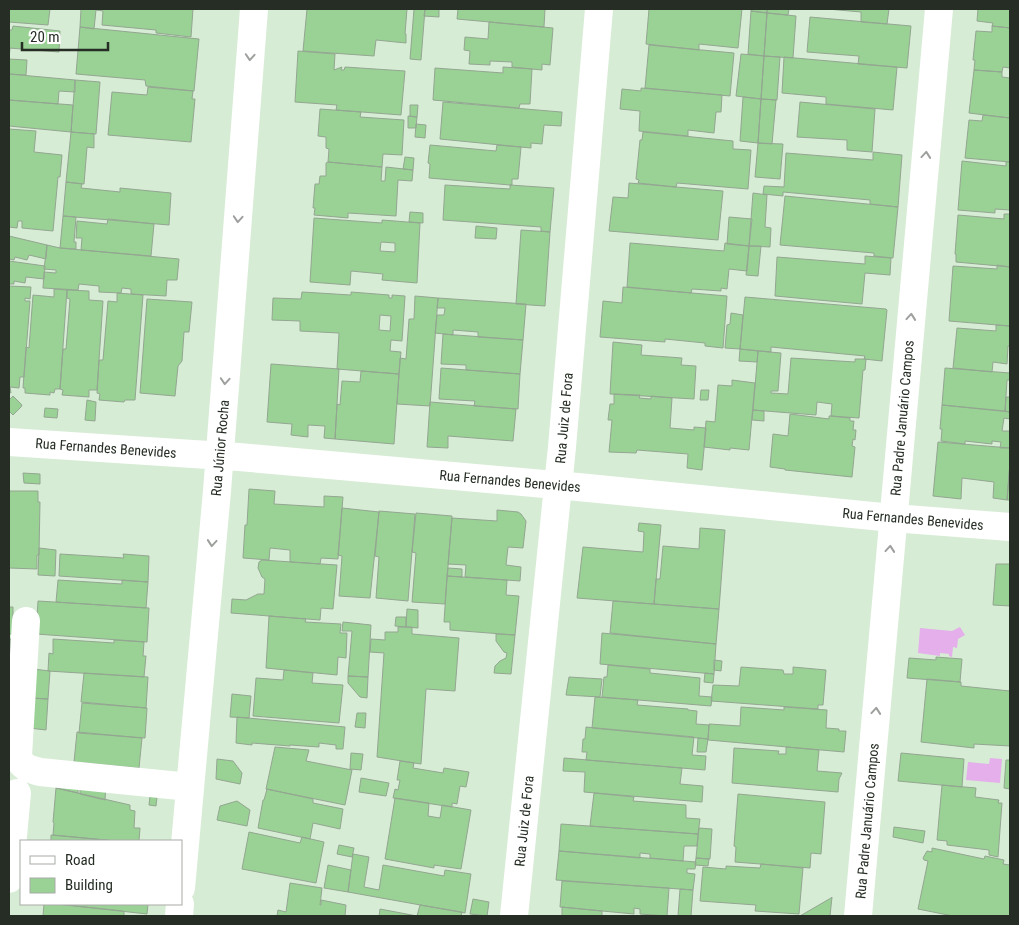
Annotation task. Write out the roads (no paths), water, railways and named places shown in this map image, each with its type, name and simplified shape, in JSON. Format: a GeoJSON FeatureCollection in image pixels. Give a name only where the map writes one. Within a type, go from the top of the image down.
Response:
{"type":"FeatureCollection","features":[{"type":"Feature","properties":{"kind":"street","name":"Rua Júnior Rocha"},"geometry":{"type":"LineString","coordinates":[[182,877],[219,456],[254,9]]}},
{"type":"Feature","properties":{"kind":"street","name":"Rua Juiz de Fora"},"geometry":{"type":"LineString","coordinates":[[514,916],[558,486],[599,9]]}},
{"type":"Feature","properties":{"kind":"street","name":"Rua Padre Januário Campos"},"geometry":{"type":"LineString","coordinates":[[858,916],[939,9]]}},
{"type":"Feature","properties":{"kind":"street","name":"Rua Fernandes Benevides"},"geometry":{"type":"LineString","coordinates":[[9,442],[219,456],[508,480],[893,518],[1010,526]]}},
{"type":"Feature","properties":{"kind":"street"},"geometry":{"type":"LineString","coordinates":[[26,621],[18,756],[20,762],[26,768],[40,772],[190,787]]}},
{"type":"Feature","properties":{"kind":"street"},"geometry":{"type":"LineString","coordinates":[[9,879],[16,793]]}}]}
